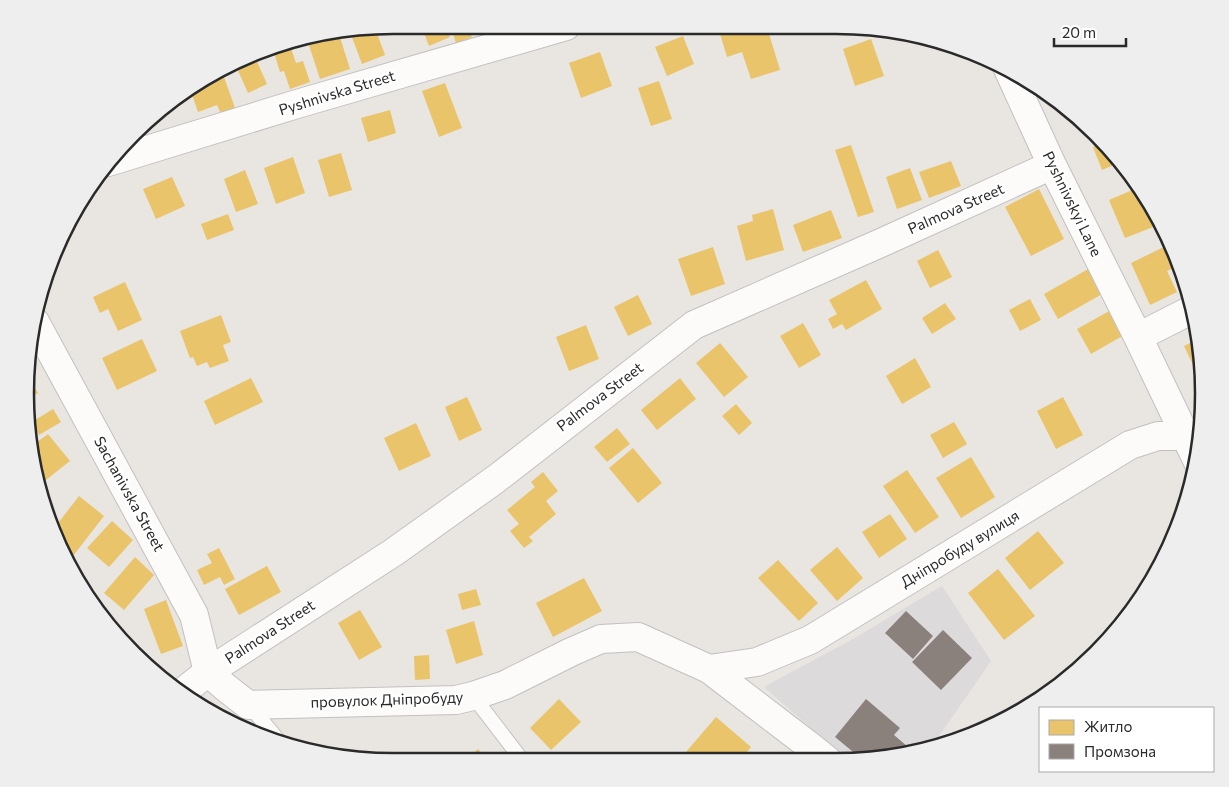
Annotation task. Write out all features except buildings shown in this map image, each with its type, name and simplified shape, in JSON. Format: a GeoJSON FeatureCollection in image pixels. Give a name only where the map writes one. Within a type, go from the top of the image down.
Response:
{"type":"FeatureCollection","features":[{"type":"Feature","properties":{"kind":"street","name":"Pyshnivska Street"},"geometry":{"type":"LineString","coordinates":[[121,158],[297,104],[538,34]]}},
{"type":"Feature","properties":{"kind":"street","name":"Pyshnivskyi Lane"},"geometry":{"type":"LineString","coordinates":[[1014,81],[1052,165],[1191,447]]}},
{"type":"Feature","properties":{"kind":"street","name":"Palmova Street"},"geometry":{"type":"LineString","coordinates":[[187,688],[208,672],[394,552],[496,479],[694,326],[1052,165]]}},
{"type":"Feature","properties":{"kind":"street"},"geometry":{"type":"LineString","coordinates":[[1138,337],[1186,313]]}},
{"type":"Feature","properties":{"kind":"street","name":"Sachanivska Street"},"geometry":{"type":"LineString","coordinates":[[40,331],[194,615],[208,672]]}},
{"type":"Feature","properties":{"kind":"street","name":"Дніпробуду вулиця"},"geometry":{"type":"LineString","coordinates":[[709,670],[757,662],[810,640],[1130,445],[1158,436],[1191,448]]}},
{"type":"Feature","properties":{"kind":"street","name":"провулок Дніпробуду"},"geometry":{"type":"LineString","coordinates":[[248,704],[456,700],[505,685],[571,652],[602,639],[638,637],[709,670],[818,753]]}},
{"type":"Feature","properties":{"kind":"street"},"geometry":{"type":"LineString","coordinates":[[208,672],[248,704]]}},
{"type":"Feature","properties":{"kind":"lane"},"geometry":{"type":"LineString","coordinates":[[473,696],[517,753]]}},
{"type":"Feature","properties":{"kind":"lane"},"geometry":{"type":"LineString","coordinates":[[248,704],[271,731]]}},
{"type":"Feature","properties":{"kind":"shaded area"},"geometry":{"type":"Polygon","coordinates":[[[942,586],[991,661],[937,738],[882,750],[840,753],[764,687],[853,639],[942,586]]]}}]}
